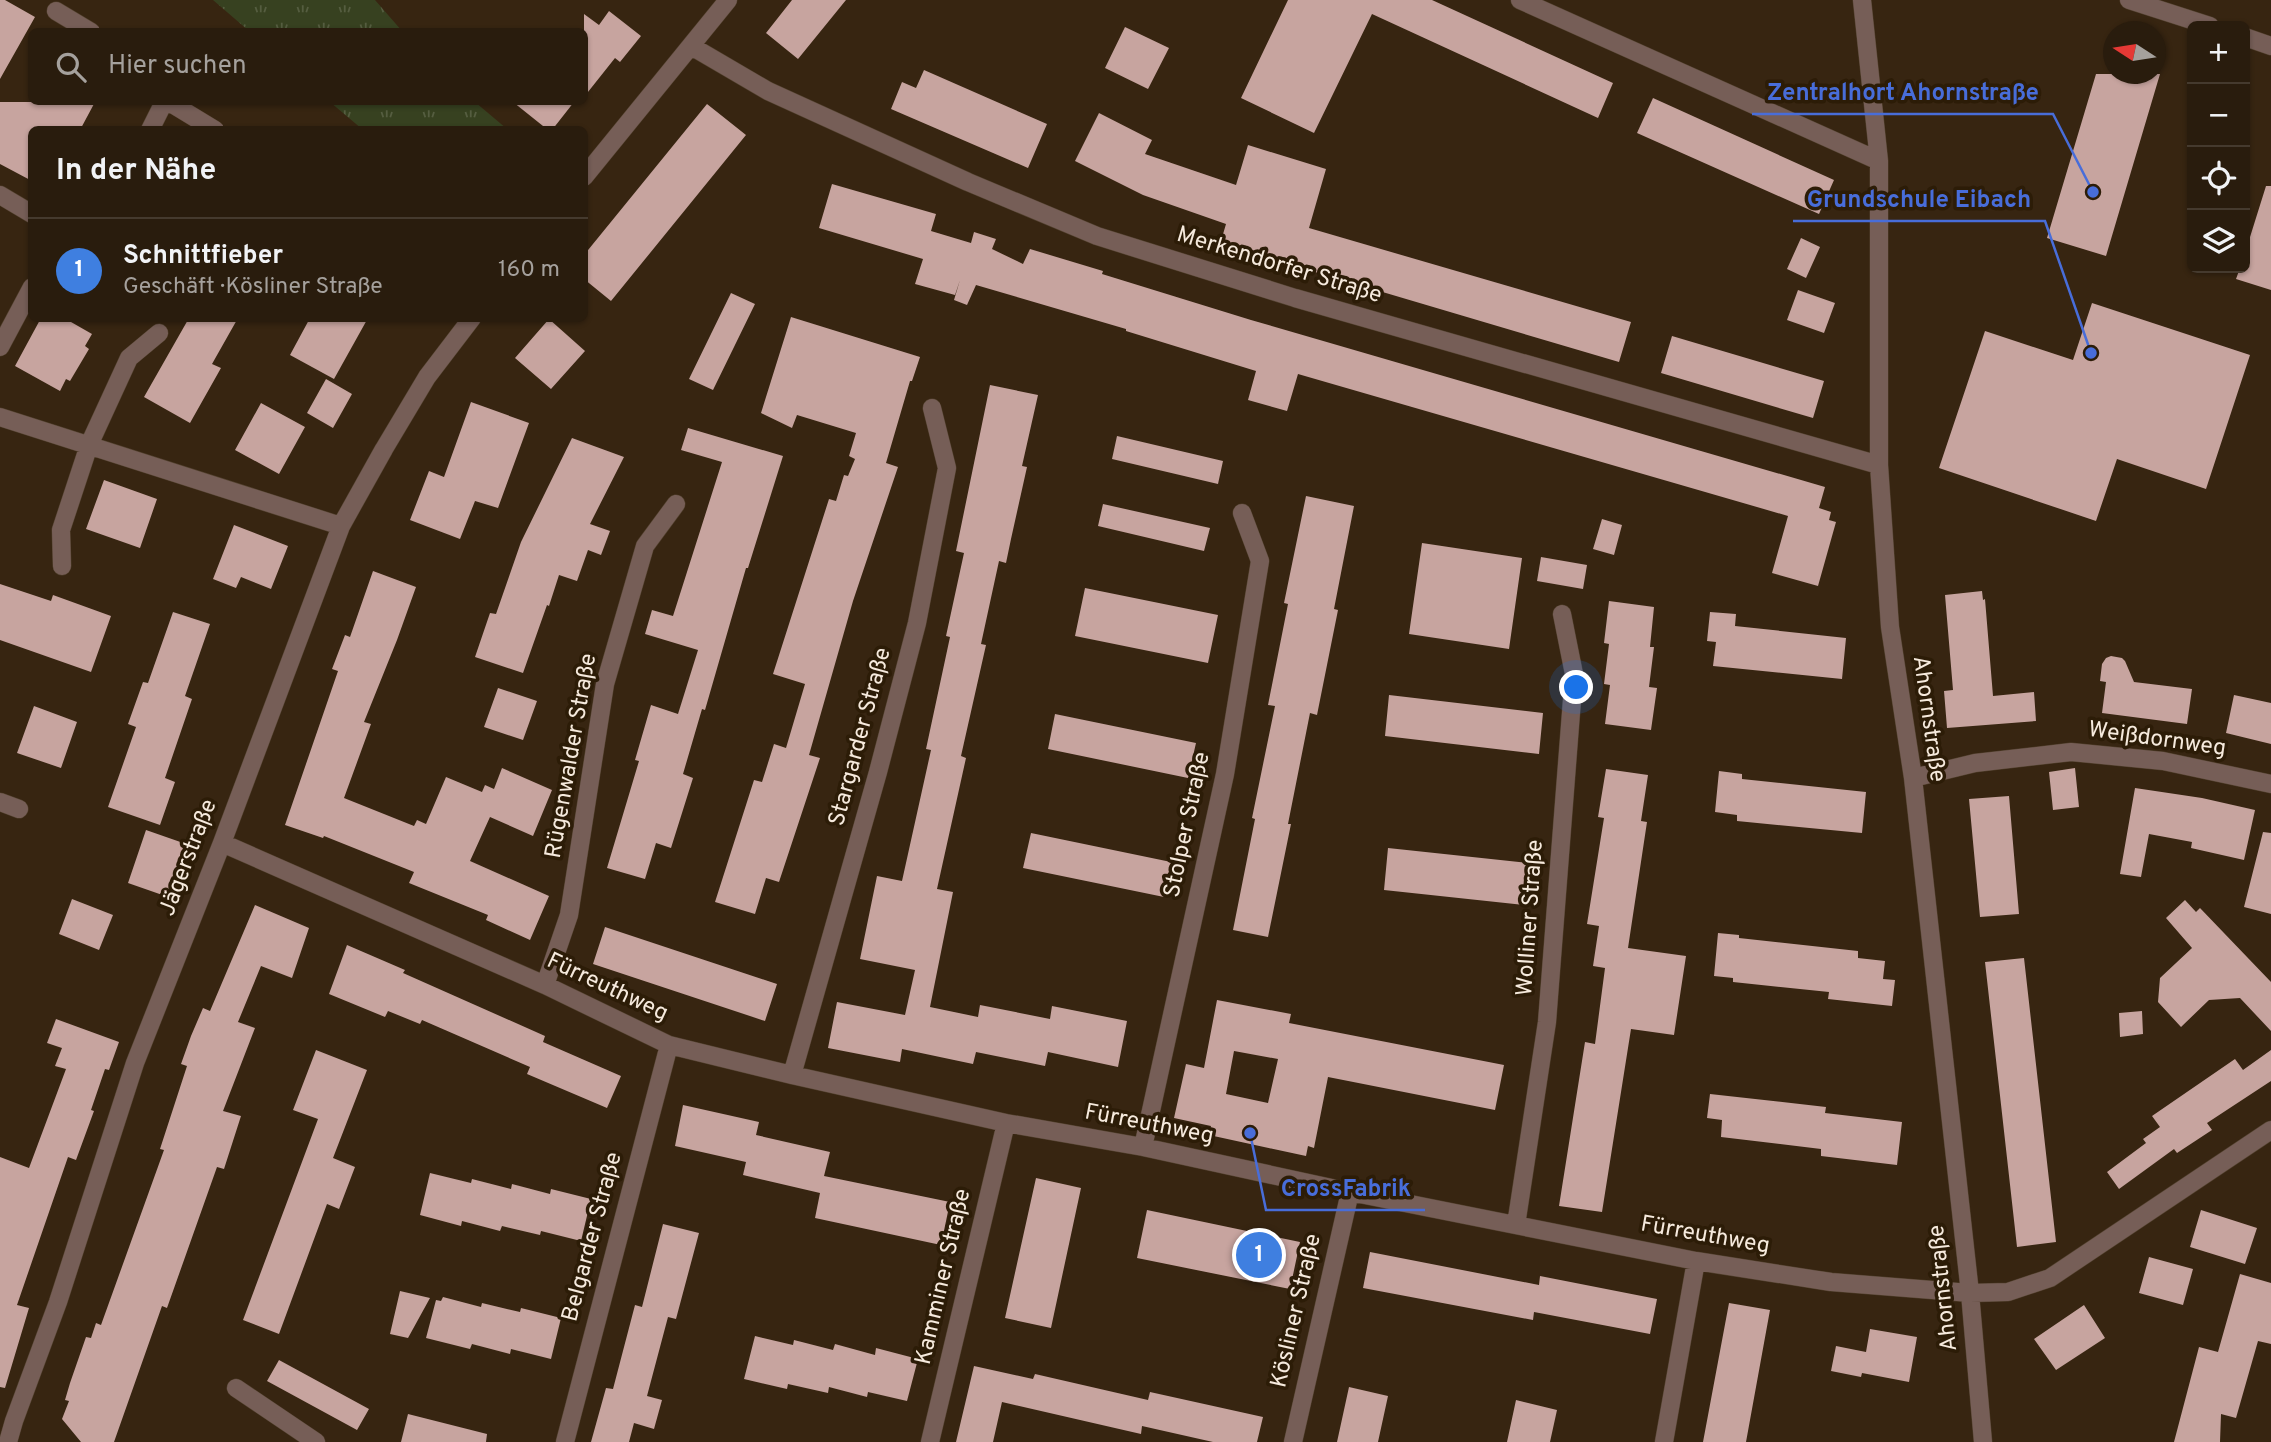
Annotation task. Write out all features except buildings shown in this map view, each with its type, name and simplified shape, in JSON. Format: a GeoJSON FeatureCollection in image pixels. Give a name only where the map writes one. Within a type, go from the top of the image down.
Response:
{"type":"FeatureCollection","features":[{"type":"Feature","properties":{"kind":"street"},"geometry":{"type":"LineString","coordinates":[[588,172],[728,0]]}},
{"type":"Feature","properties":{"kind":"street"},"geometry":{"type":"LineString","coordinates":[[1520,0],[1879,161]]}},
{"type":"Feature","properties":{"kind":"street","name":"Ahornstraße"},"geometry":{"type":"LineString","coordinates":[[1862,0],[1879,161],[1879,465],[1890,628],[1913,778],[1970,1293],[1983,1442]]}},
{"type":"Feature","properties":{"kind":"street"},"geometry":{"type":"LineString","coordinates":[[2129,0],[2194,21]]}},
{"type":"Feature","properties":{"kind":"street"},"geometry":{"type":"LineString","coordinates":[[56,11],[84,28]]}},
{"type":"Feature","properties":{"kind":"street"},"geometry":{"type":"LineString","coordinates":[[2250,39],[2271,46]]}},
{"type":"Feature","properties":{"kind":"street","name":"Merkendorfer Straße"},"geometry":{"type":"LineString","coordinates":[[691,46],[768,91],[968,182],[1097,236],[1295,298],[1879,465]]}},
{"type":"Feature","properties":{"kind":"street"},"geometry":{"type":"LineString","coordinates":[[152,126],[164,105]]}},
{"type":"Feature","properties":{"kind":"street"},"geometry":{"type":"LineString","coordinates":[[171,105],[208,126]]}},
{"type":"Feature","properties":{"kind":"street"},"geometry":{"type":"LineString","coordinates":[[0,195],[28,212]]}},
{"type":"Feature","properties":{"kind":"street"},"geometry":{"type":"LineString","coordinates":[[0,347],[28,294]]}},
{"type":"Feature","properties":{"kind":"street","name":"Jägerstraße"},"geometry":{"type":"LineString","coordinates":[[8,1442],[58,1302],[135,1063],[341,526],[427,377],[469,322]]}},
{"type":"Feature","properties":{"kind":"street"},"geometry":{"type":"LineString","coordinates":[[62,566],[61,530],[89,444],[129,358],[159,333]]}},
{"type":"Feature","properties":{"kind":"street","name":"Stargarder Straße"},"geometry":{"type":"LineString","coordinates":[[792,1075],[878,772],[917,623],[947,468],[932,408]]}},
{"type":"Feature","properties":{"kind":"street"},"geometry":{"type":"LineString","coordinates":[[0,417],[341,526]]}},
{"type":"Feature","properties":{"kind":"street","name":"Rügenwalder Straße"},"geometry":{"type":"LineString","coordinates":[[545,985],[569,915],[605,684],[645,546],[676,504]]}},
{"type":"Feature","properties":{"kind":"street","name":"Stolper Straße"},"geometry":{"type":"LineString","coordinates":[[1143,1147],[1225,774],[1260,561],[1242,513]]}},
{"type":"Feature","properties":{"kind":"street","name":"Wolliner Straße"},"geometry":{"type":"LineString","coordinates":[[1516,1225],[1547,1023],[1574,674],[1562,614]]}},
{"type":"Feature","properties":{"kind":"street","name":"Weißdornweg"},"geometry":{"type":"LineString","coordinates":[[1913,778],[1975,763],[2071,752],[2163,761],[2271,783]]}},
{"type":"Feature","properties":{"kind":"street"},"geometry":{"type":"LineString","coordinates":[[0,802],[19,809]]}},
{"type":"Feature","properties":{"kind":"street","name":"Fürreuthweg"},"geometry":{"type":"LineString","coordinates":[[222,842],[545,985],[669,1045],[1006,1123],[1143,1147],[1350,1192],[1696,1261],[1831,1282],[1970,1293],[2008,1293],[2050,1278],[2271,1129]]}},
{"type":"Feature","properties":{"kind":"street","name":"Belgarder Straße"},"geometry":{"type":"LineString","coordinates":[[565,1442],[669,1045]]}},
{"type":"Feature","properties":{"kind":"street","name":"Kamminer Straße"},"geometry":{"type":"LineString","coordinates":[[930,1442],[1006,1123]]}},
{"type":"Feature","properties":{"kind":"street","name":"Kösliner Straße"},"geometry":{"type":"LineString","coordinates":[[1293,1442],[1350,1192]]}},
{"type":"Feature","properties":{"kind":"street"},"geometry":{"type":"LineString","coordinates":[[1664,1442],[1696,1261]]}},
{"type":"Feature","properties":{"kind":"street"},"geometry":{"type":"LineString","coordinates":[[236,1388],[316,1442]]}},
{"type":"Feature","properties":{"kind":"green space"},"geometry":{"type":"Polygon","coordinates":[[[213,0],[375,0],[399,28],[246,28],[213,0]]]}},
{"type":"Feature","properties":{"kind":"green space"},"geometry":{"type":"Polygon","coordinates":[[[334,105],[479,105],[503,126],[358,126],[334,105]]]}},
{"type":"Feature","properties":{"kind":"place","name":"Zentralhort Ahornstraße"},"geometry":{"type":"Point","coordinates":[2093,192]}},
{"type":"Feature","properties":{"kind":"place","name":"Grundschule Eibach"},"geometry":{"type":"Point","coordinates":[2091,353]}},
{"type":"Feature","properties":{"kind":"place","name":"CrossFabrik"},"geometry":{"type":"Point","coordinates":[1250,1133]}},
{"type":"Feature","properties":{"kind":"place","name":"Schnittfieber"},"geometry":{"type":"Point","coordinates":[1259,1255]}}]}
